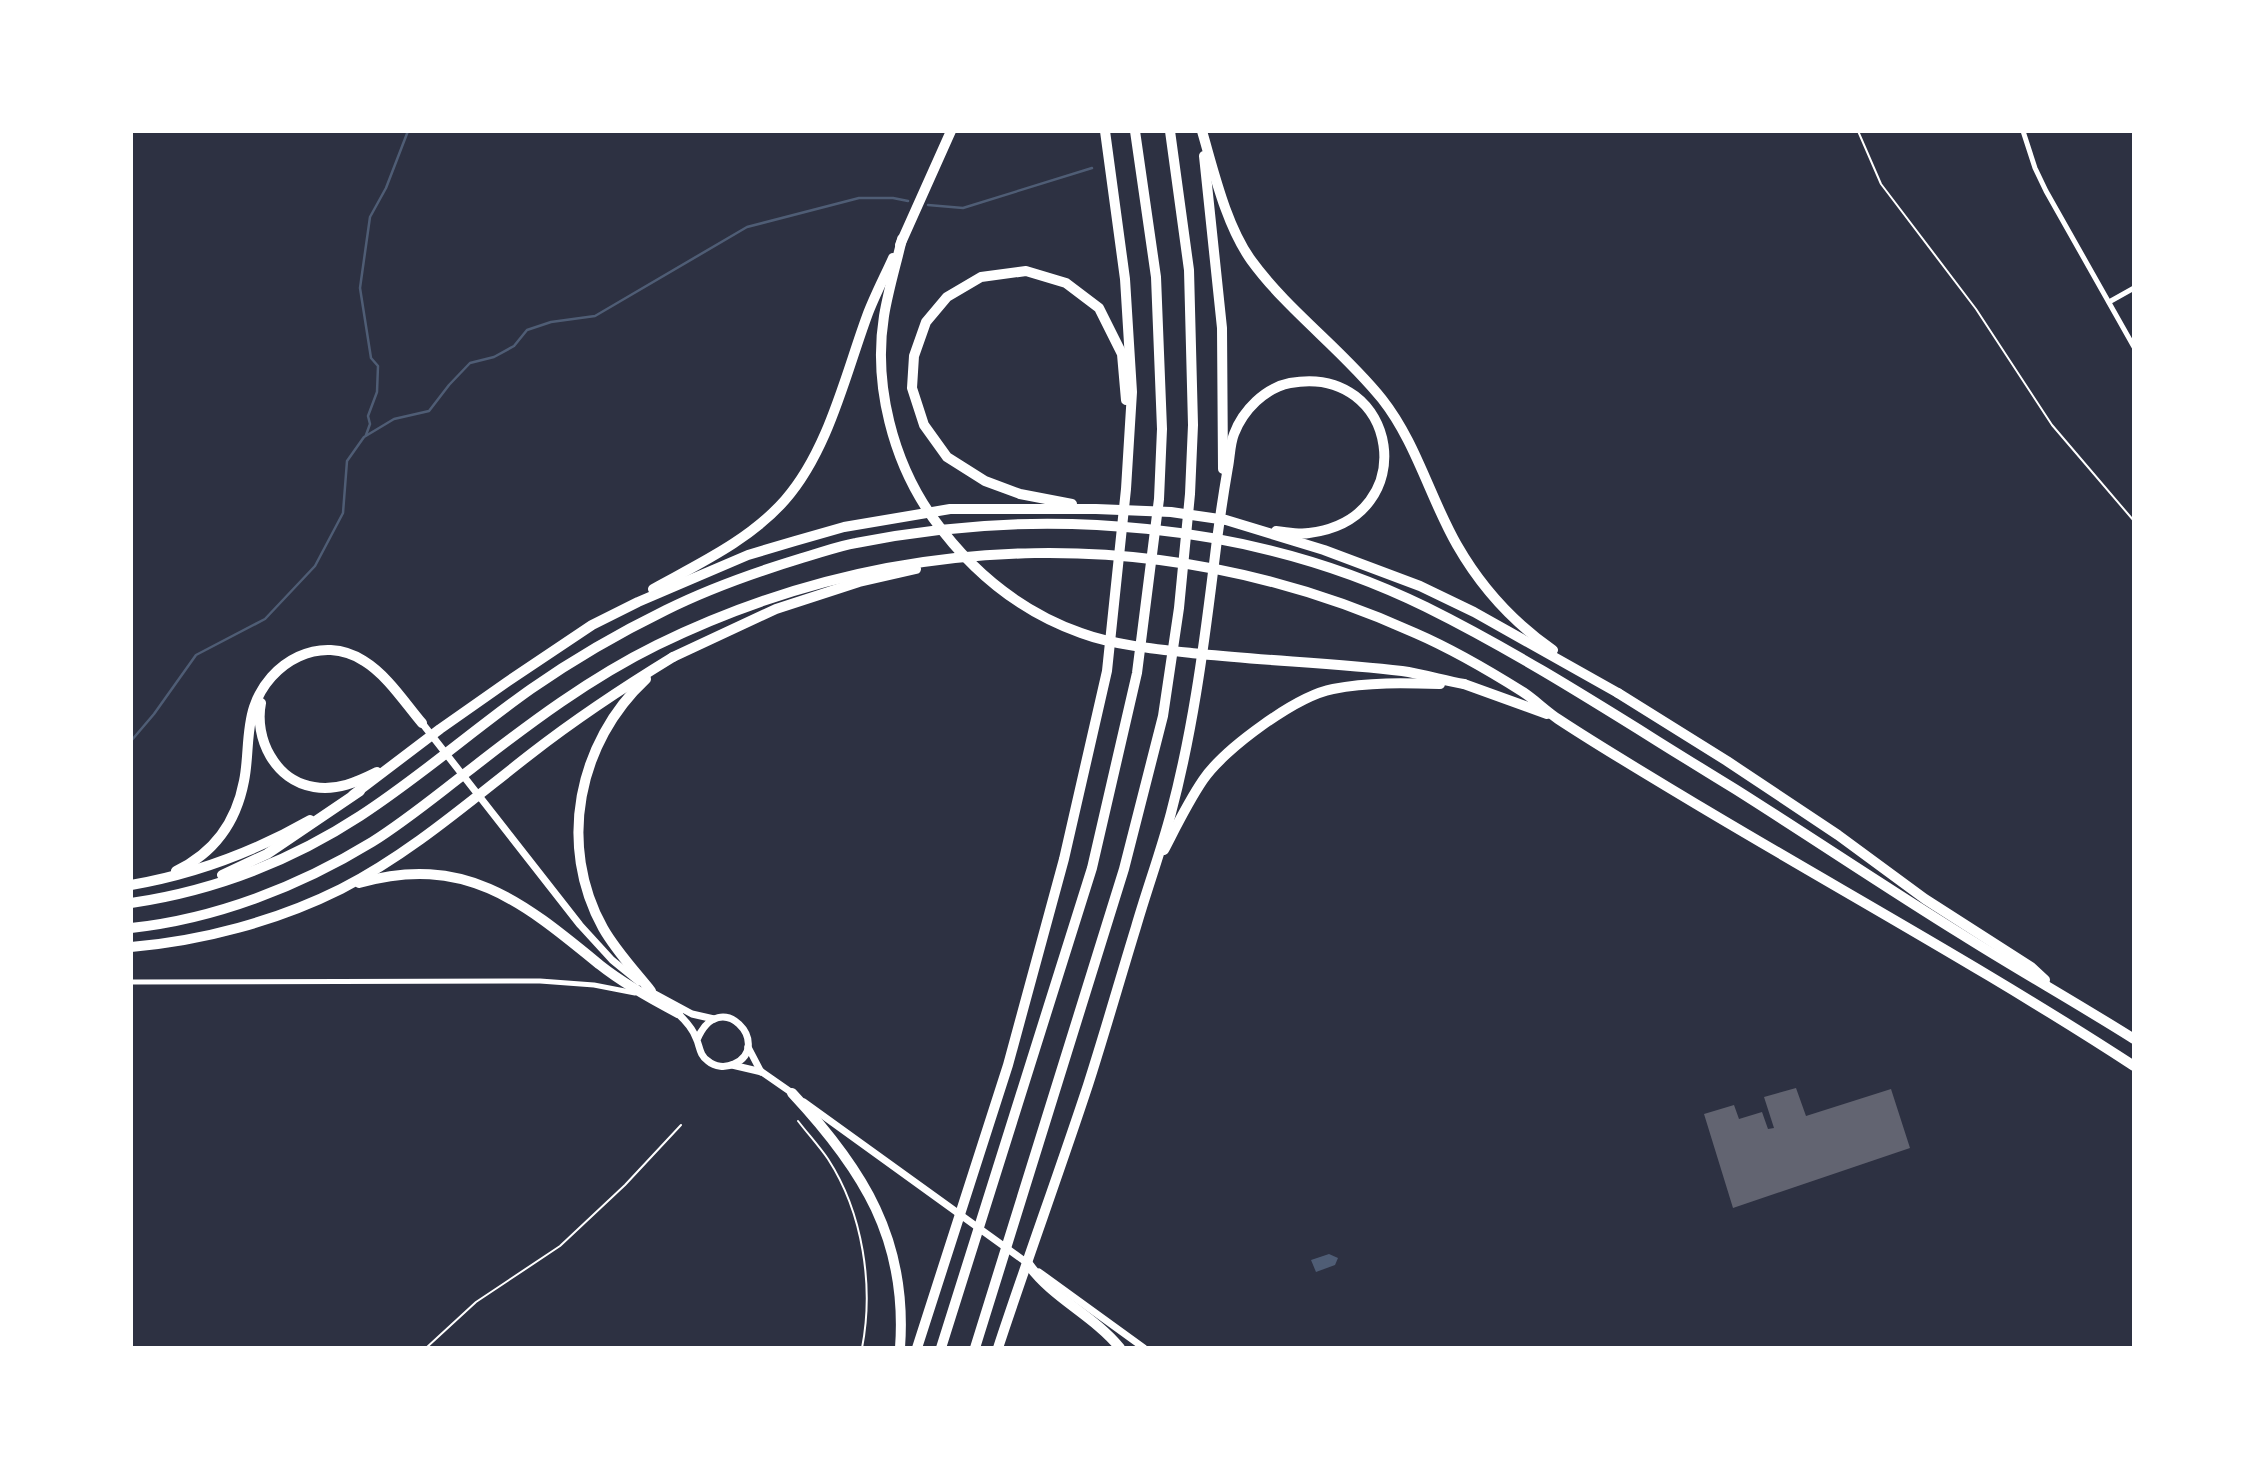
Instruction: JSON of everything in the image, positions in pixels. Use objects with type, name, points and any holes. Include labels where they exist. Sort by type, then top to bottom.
[{"type":"highway","points":[[179,894],[267,855],[360,791],[440,729],[592,625],[709,558],[757,527],[786,499],[810,462],[828,424],[849,372],[867,315],[951,131]]},
{"type":"highway","points":[[917,1348],[1008,1065],[1064,859],[1107,671],[1126,488],[1132,392],[1125,279],[1105,131]]},
{"type":"highway","points":[[941,1348],[1092,867],[1137,673],[1144,630],[1159,499],[1162,429],[1156,277],[1135,131]]},
{"type":"highway","points":[[975,1348],[1124,869],[1163,716],[1179,608],[1190,494],[1193,425],[1189,270],[1170,131]]},
{"type":"highway","points":[[1201,131],[1223,328],[1223,497]]},
{"type":"highway","points":[[1201,131],[1222,203],[1249,258],[1382,400],[1419,463],[1458,546],[1498,603],[1530,634],[1805,813],[1925,900],[2031,967],[2053,989]]},
{"type":"highway","points":[[902,239],[884,317],[881,354],[885,398],[893,436],[905,471],[923,504],[953,545],[996,588],[1047,619],[1083,634],[1143,646],[1245,659],[1403,671],[1464,684],[1552,716],[2134,1066]]},
{"type":"highway","points":[[1096,509],[1020,494],[985,481],[947,457],[924,425],[912,388],[914,356],[926,322],[947,297],[981,277],[1026,271],[1066,283],[1099,308],[1122,354],[1128,431]]},
{"type":"highway","points":[[998,1348],[1087,1086],[1171,813],[1192,716],[1234,434],[1256,400],[1278,386],[1309,380],[1334,384],[1357,397],[1374,414],[1384,445],[1384,474],[1375,496],[1360,514],[1339,526],[1307,534],[1262,530]]},
{"type":"highway","points":[[592,625],[679,583],[748,555],[844,527],[950,509],[1171,512],[1226,520],[1262,530],[1360,562],[1420,586],[1474,612],[1618,692]]},
{"type":"highway","points":[[131,903],[179,894],[246,874],[317,841],[394,792],[489,719],[567,665],[641,622],[720,586],[854,543],[958,528],[1094,525],[1198,537],[1268,551],[1321,566],[1423,606],[1514,654],[1639,730],[1837,853],[1978,945],[2134,1039]]},
{"type":"highway","points":[[131,928],[186,918],[244,902],[333,864],[374,841],[411,815],[542,715],[652,648],[769,598],[855,573],[927,560],[998,553],[1089,552],[1204,566],[1274,581],[1347,605],[1417,634],[1529,695],[1552,716]]},
{"type":"highway","points":[[131,947],[196,938],[248,925],[341,888],[411,847],[594,707],[673,657],[734,627],[817,595],[914,569],[998,553]]},
{"type":"highway","points":[[150,882],[203,857],[222,836],[233,815],[244,782],[254,707],[265,685],[280,667],[296,656],[318,650],[344,652],[363,660],[378,672],[422,723]]},
{"type":"highway","points":[[652,994],[614,947],[592,905],[583,876],[578,842],[579,809],[585,775],[604,730],[632,692],[673,657]]},
{"type":"highway","points":[[1152,873],[1205,778],[1240,742],[1287,709],[1330,689],[1380,683],[1464,684]]},
{"type":"highway","points":[[265,685],[259,720],[262,743],[271,759],[294,779],[314,787],[340,787],[356,783],[395,764]]},
{"type":"highway","points":[[131,885],[212,866],[273,841],[360,791]]},
{"type":"highway","points":[[341,888],[382,877],[410,874],[445,875],[471,881],[528,908],[601,965],[652,994],[678,1013]]},
{"type":"highway","points":[[792,1093],[826,1129],[862,1179],[883,1223],[897,1270],[902,1320],[900,1348]]},
{"type":"highway","points":[[1028,1264],[1042,1282],[1103,1329],[1119,1348]]},
{"type":"street","points":[[2023,131],[2030,157],[2046,191],[2134,346]]},
{"type":"street","points":[[2109,302],[2134,288]]},
{"type":"street","points":[[422,723],[590,937],[652,994],[692,1014],[714,1019],[728,1017],[741,1025],[746,1031],[748,1047],[762,1072]]},
{"type":"street","points":[[131,982],[540,981],[594,985],[652,994]]},
{"type":"street","points":[[678,1013],[697,1040],[698,1048],[707,1061],[715,1065],[732,1065],[762,1072],[1144,1348]]},
{"type":"street","points":[[697,1040],[706,1024],[714,1019]]},
{"type":"street","points":[[732,1065],[739,1061],[748,1047]]},
{"type":"path","points":[[1858,131],[1881,184],[1976,309],[2052,425],[2134,521]]},
{"type":"path","points":[[798,1121],[829,1160],[850,1205],[862,1244],[867,1296],[862,1348]]},
{"type":"path","points":[[426,1348],[475,1302],[560,1246],[625,1185],[681,1125]]},
{"type":"water","points":[[1329,1254],[1338,1258],[1335,1265],[1316,1272],[1311,1260]]},
{"type":"building","points":[[1796,1088],[1806,1116],[1891,1089],[1910,1148],[1733,1208],[1704,1114],[1734,1105],[1739,1119],[1762,1112],[1768,1129],[1774,1128],[1764,1097]]},
{"type":"waterway","points":[[366,435],[370,424],[368,416],[377,392],[378,366],[371,358],[360,288],[370,217],[386,188],[408,131]]},
{"type":"waterway","points":[[928,205],[963,208],[1092,168]]},
{"type":"waterway","points":[[131,741],[196,655],[265,619],[315,566],[343,513],[347,461],[364,437],[394,419],[429,411],[470,363],[494,357],[514,346],[527,330],[551,322],[595,316],[747,227],[859,198],[908,201]]}]
